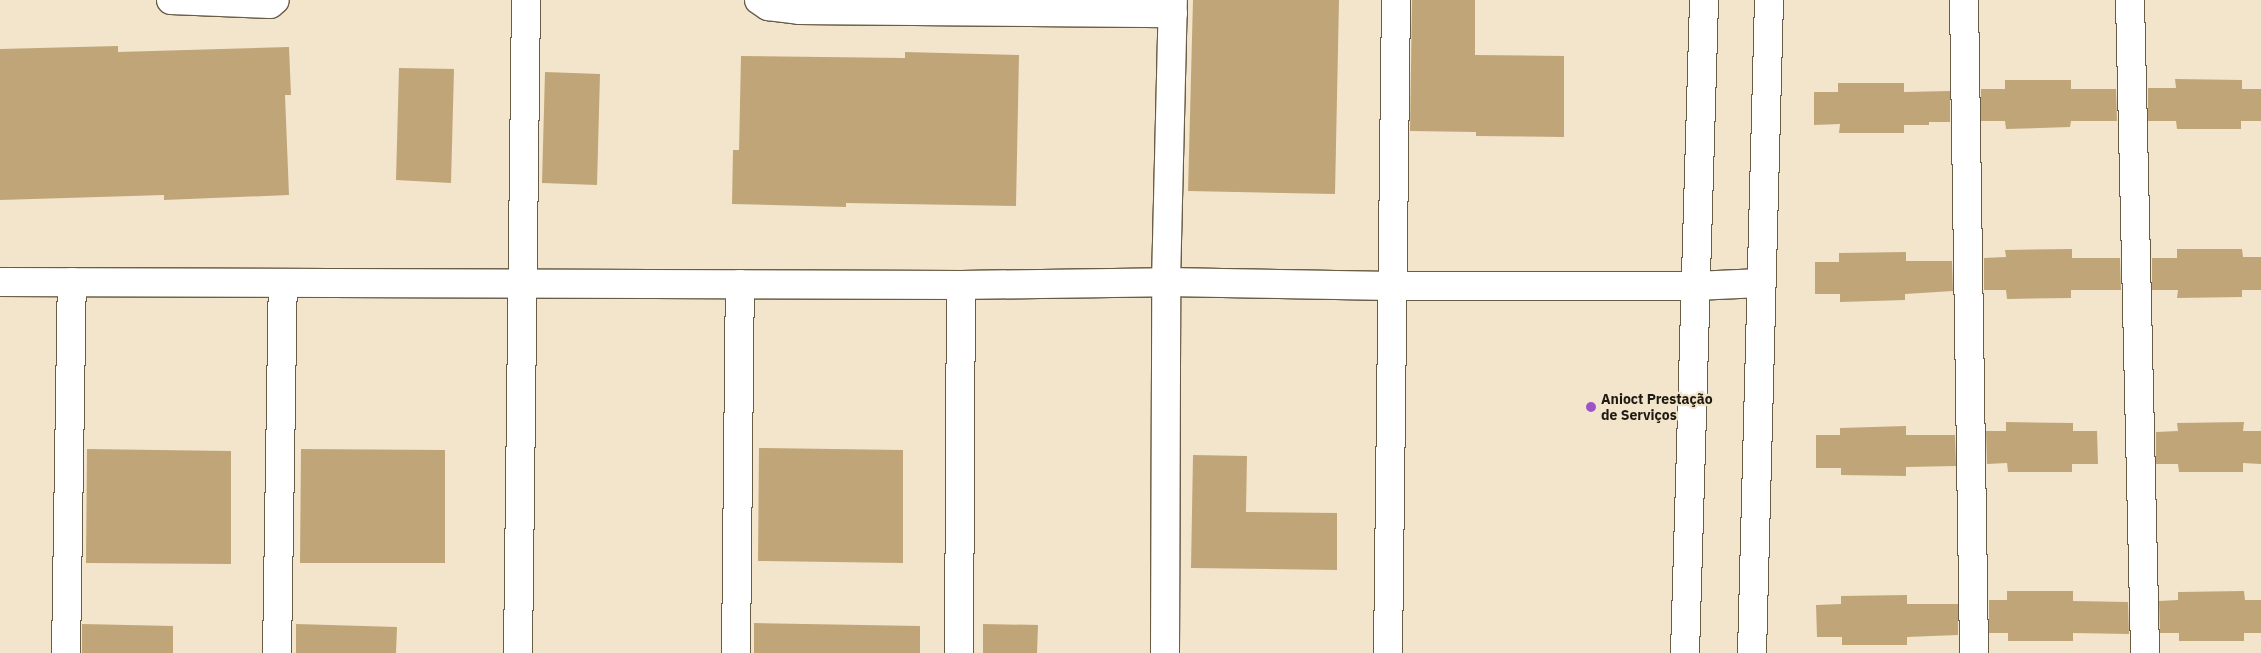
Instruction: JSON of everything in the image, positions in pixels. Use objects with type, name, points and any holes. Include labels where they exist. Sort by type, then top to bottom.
[{"type":"street","points":[[170,0],[270,4],[275,0]]},
{"type":"street","points":[[518,653],[526,0]]},
{"type":"street","points":[[759,0],[768,6],[799,10],[952,6],[1173,7],[1166,282],[1165,653]]},
{"type":"street","points":[[1388,653],[1396,0]]},
{"type":"street","points":[[1685,653],[1704,0]]},
{"type":"street","points":[[1752,653],[1769,0]]},
{"type":"street","points":[[1964,0],[1974,653]]},
{"type":"street","points":[[2130,0],[2145,653]]},
{"type":"street","points":[[0,282],[283,285],[523,283],[961,285],[1166,282],[1392,286],[1695,286],[1762,283]]},
{"type":"street","points":[[66,653],[72,282]]},
{"type":"street","points":[[736,653],[740,284]]},
{"type":"street","points":[[277,653],[283,285]]},
{"type":"street","points":[[959,653],[961,285]]},
{"type":"building","points":[[1193,0],[1339,0],[1335,194],[1188,191]]},
{"type":"building","points":[[1412,0],[1475,0],[1475,55],[1564,56],[1564,137],[1476,136],[1476,132],[1410,131]]},
{"type":"building","points":[[118,46],[118,52],[289,47],[291,95],[285,95],[289,195],[164,200],[164,195],[0,200],[0,49]]},
{"type":"building","points":[[905,52],[1019,55],[1016,206],[846,203],[846,207],[732,204],[733,150],[739,150],[741,56],[905,58]]},
{"type":"building","points":[[399,68],[454,69],[451,183],[396,180]]},
{"type":"building","points":[[545,72],[600,74],[597,185],[542,183]]},
{"type":"building","points":[[2175,79],[2242,80],[2242,89],[2261,89],[2261,121],[2241,121],[2241,129],[2177,129],[2176,121],[2148,121],[2148,88],[2176,88]]},
{"type":"building","points":[[2005,80],[2071,80],[2071,89],[2116,89],[2117,121],[2071,121],[2070,127],[2006,129],[2005,121],[1981,121],[1981,89],[2005,89]]},
{"type":"building","points":[[1838,83],[1904,83],[1904,92],[1950,91],[1950,122],[1929,122],[1929,125],[1904,125],[1904,133],[1839,133],[1840,124],[1814,125],[1814,92],[1838,92]]},
{"type":"building","points":[[2072,249],[2072,258],[2120,258],[2121,290],[2071,290],[2071,298],[2007,299],[2006,290],[1984,290],[1984,258],[2006,257],[2005,250]]},
{"type":"building","points":[[2177,249],[2242,249],[2243,257],[2261,257],[2261,290],[2242,290],[2242,297],[2177,298],[2178,290],[2152,290],[2152,258],[2177,258]]},
{"type":"building","points":[[1906,252],[1906,261],[1952,261],[1953,291],[1905,294],[1905,300],[1840,302],[1840,294],[1815,294],[1815,262],[1839,262],[1839,253]]},
{"type":"building","points":[[2006,422],[2073,423],[2073,431],[2097,431],[2098,464],[2072,464],[2072,472],[2008,472],[2007,463],[1987,464],[1986,431],[2006,431]]},
{"type":"building","points":[[2244,422],[2243,431],[2261,431],[2261,464],[2243,463],[2243,472],[2179,472],[2178,464],[2156,464],[2156,432],[2178,431],[2177,423]]},
{"type":"building","points":[[1906,426],[1906,435],[1955,435],[1956,466],[1906,467],[1906,476],[1841,475],[1841,468],[1816,468],[1816,435],[1840,435],[1840,428]]},
{"type":"building","points":[[759,448],[903,450],[903,563],[758,561]]},
{"type":"building","points":[[87,449],[231,451],[231,564],[86,563]]},
{"type":"building","points":[[301,449],[445,450],[445,563],[300,563]]},
{"type":"building","points":[[1193,455],[1247,456],[1246,512],[1337,513],[1337,570],[1191,568]]},
{"type":"building","points":[[2007,591],[2073,591],[2073,601],[2128,602],[2129,634],[2073,633],[2073,641],[2008,641],[2008,633],[1989,633],[1989,600],[2007,600]]},
{"type":"building","points":[[2244,591],[2245,600],[2261,600],[2261,633],[2244,633],[2244,641],[2179,641],[2179,633],[2160,633],[2159,601],[2178,600],[2178,592]]},
{"type":"building","points":[[1907,595],[1907,604],[1958,604],[1958,635],[1907,637],[1907,645],[1842,645],[1842,637],[1817,637],[1816,605],[1841,604],[1841,596]]},
{"type":"building","points":[[754,623],[920,626],[920,653],[754,653]]},
{"type":"building","points":[[82,624],[173,626],[173,653],[82,653]]},
{"type":"building","points":[[296,624],[397,627],[396,653],[296,653]]},
{"type":"building","points":[[983,624],[1038,625],[1037,653],[983,653]]},
{"type":"place","name":"Anioct Prestação de Serviços","points":[[1591,407]]}]
